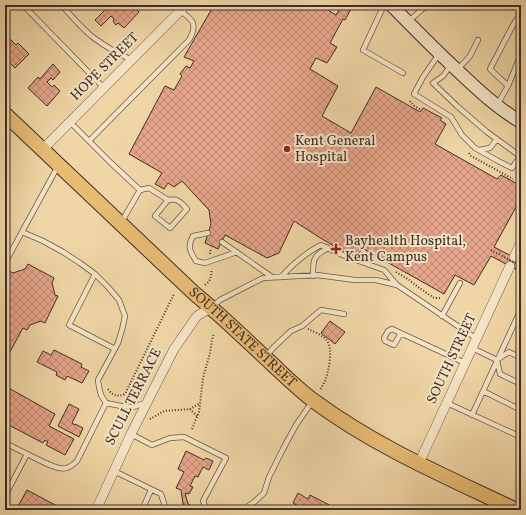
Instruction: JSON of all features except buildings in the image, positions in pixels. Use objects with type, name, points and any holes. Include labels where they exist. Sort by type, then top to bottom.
[{"type":"main road","points":[[391,5],[439,54],[476,88],[508,114],[521,122]]},
{"type":"main road","name":"SOUTH STATE STREET","points":[[5,114],[121,222],[195,294],[212,307],[296,387],[317,395],[331,413],[364,434],[419,463],[516,510]]},
{"type":"street","name":"HOPE STREET","points":[[43,149],[132,60],[180,7]]},
{"type":"street","name":"SOUTH STREET","points":[[419,463],[521,242]]},
{"type":"street","name":"SCULL TERRACE","points":[[96,510],[146,403],[174,349],[197,316],[212,307]]},
{"type":"lane","points":[[23,5],[104,88]]},
{"type":"lane","points":[[61,5],[94,39],[132,60]]},
{"type":"lane","points":[[384,5],[363,50],[403,73]]},
{"type":"lane","points":[[408,22],[427,5]]},
{"type":"lane","points":[[89,141],[192,36],[194,26],[192,21],[180,7]]},
{"type":"lane","points":[[508,86],[490,69],[516,20],[521,23]]},
{"type":"lane","points":[[439,54],[423,77],[414,94],[451,117],[462,135],[475,148],[512,168],[521,156],[487,132],[433,83],[470,56],[478,40]]},
{"type":"lane","points":[[497,105],[508,86],[521,54]]},
{"type":"lane","points":[[70,122],[111,164],[140,190]]},
{"type":"lane","points":[[479,150],[490,148],[498,139]]},
{"type":"lane","points":[[5,263],[59,164]]},
{"type":"lane","points":[[121,222],[140,190],[149,188],[168,200],[178,200],[187,209],[170,228],[155,216],[168,200]]},
{"type":"lane","points":[[22,232],[63,252],[95,274],[119,300],[125,316],[118,343],[98,380],[101,395],[106,403],[121,406],[133,407],[146,403]]},
{"type":"lane","points":[[208,233],[193,236],[190,242],[190,251],[196,261],[205,264],[237,252]]},
{"type":"lane","points":[[222,242],[272,277]]},
{"type":"lane","points":[[281,277],[294,263],[312,249],[321,245],[345,256],[384,270],[397,285],[476,339]]},
{"type":"lane","points":[[313,276],[313,262],[318,254],[328,248]]},
{"type":"lane","points":[[95,274],[69,325],[115,349]]},
{"type":"lane","points":[[212,307],[220,300],[263,278],[317,275],[355,280],[376,280],[397,285]]},
{"type":"lane","points":[[442,316],[460,283]]},
{"type":"lane","points":[[472,415],[521,309]]},
{"type":"lane","points":[[265,358],[291,331],[302,326],[321,310],[344,314]]},
{"type":"lane","points":[[401,333],[465,363]]},
{"type":"lane","points":[[472,348],[497,360]]},
{"type":"lane","points":[[497,360],[509,352],[521,358]]},
{"type":"lane","points":[[497,360],[500,374],[521,384]]},
{"type":"lane","points":[[483,391],[521,410]]},
{"type":"lane","points":[[242,510],[264,493],[283,449],[296,425],[317,395]]},
{"type":"lane","points":[[5,443],[58,468],[65,469],[72,466],[77,461],[106,403]]},
{"type":"lane","points":[[447,403],[521,438]]},
{"type":"lane","points":[[131,434],[152,444],[170,438],[184,437],[226,458],[203,501],[207,510]]},
{"type":"lane","points":[[5,496],[27,454]]},
{"type":"lane","points":[[114,471],[161,494],[166,510]]},
{"type":"lane","points":[[142,510],[151,490]]},
{"type":"path","points":[[210,256],[211,248]]},
{"type":"path","points":[[491,250],[521,266]]},
{"type":"path","points":[[205,285],[209,283],[212,268]]},
{"type":"path","points":[[395,272],[408,279],[434,298],[441,298]]},
{"type":"path","points":[[105,384],[111,394],[119,396],[126,394],[174,294]]},
{"type":"path","points":[[308,329],[328,341],[330,348],[330,362],[326,378],[317,395]]},
{"type":"path","points":[[192,429],[199,412],[203,378],[214,332]]},
{"type":"path","points":[[149,419],[164,411],[190,409],[199,404]]},
{"type":"path","points":[[190,409],[197,416]]},
{"type":"place","name":"Kent General Hospital","points":[[287,149]]},
{"type":"place","name":"Bayhealth Hospital, Kent Campus","points":[[336,249]]}]
